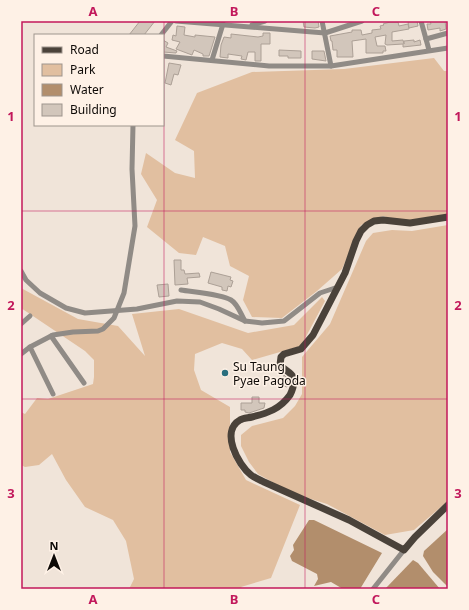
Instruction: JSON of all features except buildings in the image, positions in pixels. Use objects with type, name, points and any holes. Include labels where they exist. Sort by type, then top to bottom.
[{"type":"main road","points":[[448,217],[410,223],[383,220],[374,221],[361,231],[356,241],[346,273],[313,336],[302,349],[281,356],[280,365],[290,373],[293,378],[293,390],[285,402],[277,409],[267,414],[241,420],[232,430],[231,439],[237,457],[243,467],[251,475],[349,520],[404,550],[415,537],[448,505]]},
{"type":"street","points":[[162,34],[172,21]]},
{"type":"street","points":[[176,21],[325,33],[362,21]]},
{"type":"street","points":[[249,26],[265,21]]},
{"type":"street","points":[[322,21],[331,66]]},
{"type":"street","points":[[422,21],[429,50]]},
{"type":"street","points":[[212,60],[223,24]]},
{"type":"street","points":[[426,39],[448,33]]},
{"type":"street","points":[[164,56],[268,66],[331,66],[448,48]]},
{"type":"street","points":[[21,354],[30,347],[51,336],[73,332],[98,331],[114,318],[124,293],[135,226],[132,169],[133,126]]},
{"type":"street","points":[[21,271],[26,280],[40,293],[66,308],[86,313],[137,309],[177,300],[200,302],[245,321],[262,323],[284,321],[320,292],[338,287]]},
{"type":"street","points":[[181,290],[208,294],[231,300],[236,304],[245,321]]},
{"type":"street","points":[[21,324],[30,316]]},
{"type":"street","points":[[51,336],[84,384]]},
{"type":"street","points":[[30,347],[53,394]]},
{"type":"street","points":[[373,589],[404,550]]},
{"type":"green space","points":[[434,58],[444,71],[448,71],[448,214],[403,221],[383,216],[361,225],[342,269],[317,291],[282,318],[252,317],[243,300],[249,276],[230,266],[225,246],[203,237],[196,255],[179,253],[147,227],[157,200],[141,174],[146,153],[175,173],[195,178],[194,151],[175,140],[197,93],[252,72],[344,69]]},
{"type":"green space","points":[[448,225],[448,501],[414,530],[385,535],[327,504],[292,493],[258,474],[249,462],[241,446],[241,435],[252,426],[283,418],[295,406],[302,394],[302,357],[330,324],[366,241],[373,233],[392,230],[412,231]]},
{"type":"green space","points":[[21,288],[78,319],[118,326],[145,356],[132,314],[179,309],[248,333],[294,325],[322,297],[325,301],[301,346],[252,360],[242,349],[222,343],[195,354],[194,370],[201,390],[230,407],[230,452],[246,480],[300,505],[271,578],[241,587],[243,589],[129,589],[134,579],[126,541],[113,520],[85,507],[66,480],[52,454],[39,465],[25,467],[21,465],[21,412],[25,414],[37,398],[48,399],[93,384],[94,360],[85,351],[21,308]]},
{"type":"water","points":[[309,520],[314,520],[382,553],[360,589],[343,589],[331,582],[314,586],[318,579],[317,574],[292,561],[290,556],[294,550],[293,545]]},
{"type":"water","points":[[448,529],[448,587],[433,572],[423,556],[424,551]]},
{"type":"water","points":[[413,560],[418,563],[440,589],[385,589]]},
{"type":"place","name":"Su Taung Pyae Pagoda","points":[[225,373]]}]
